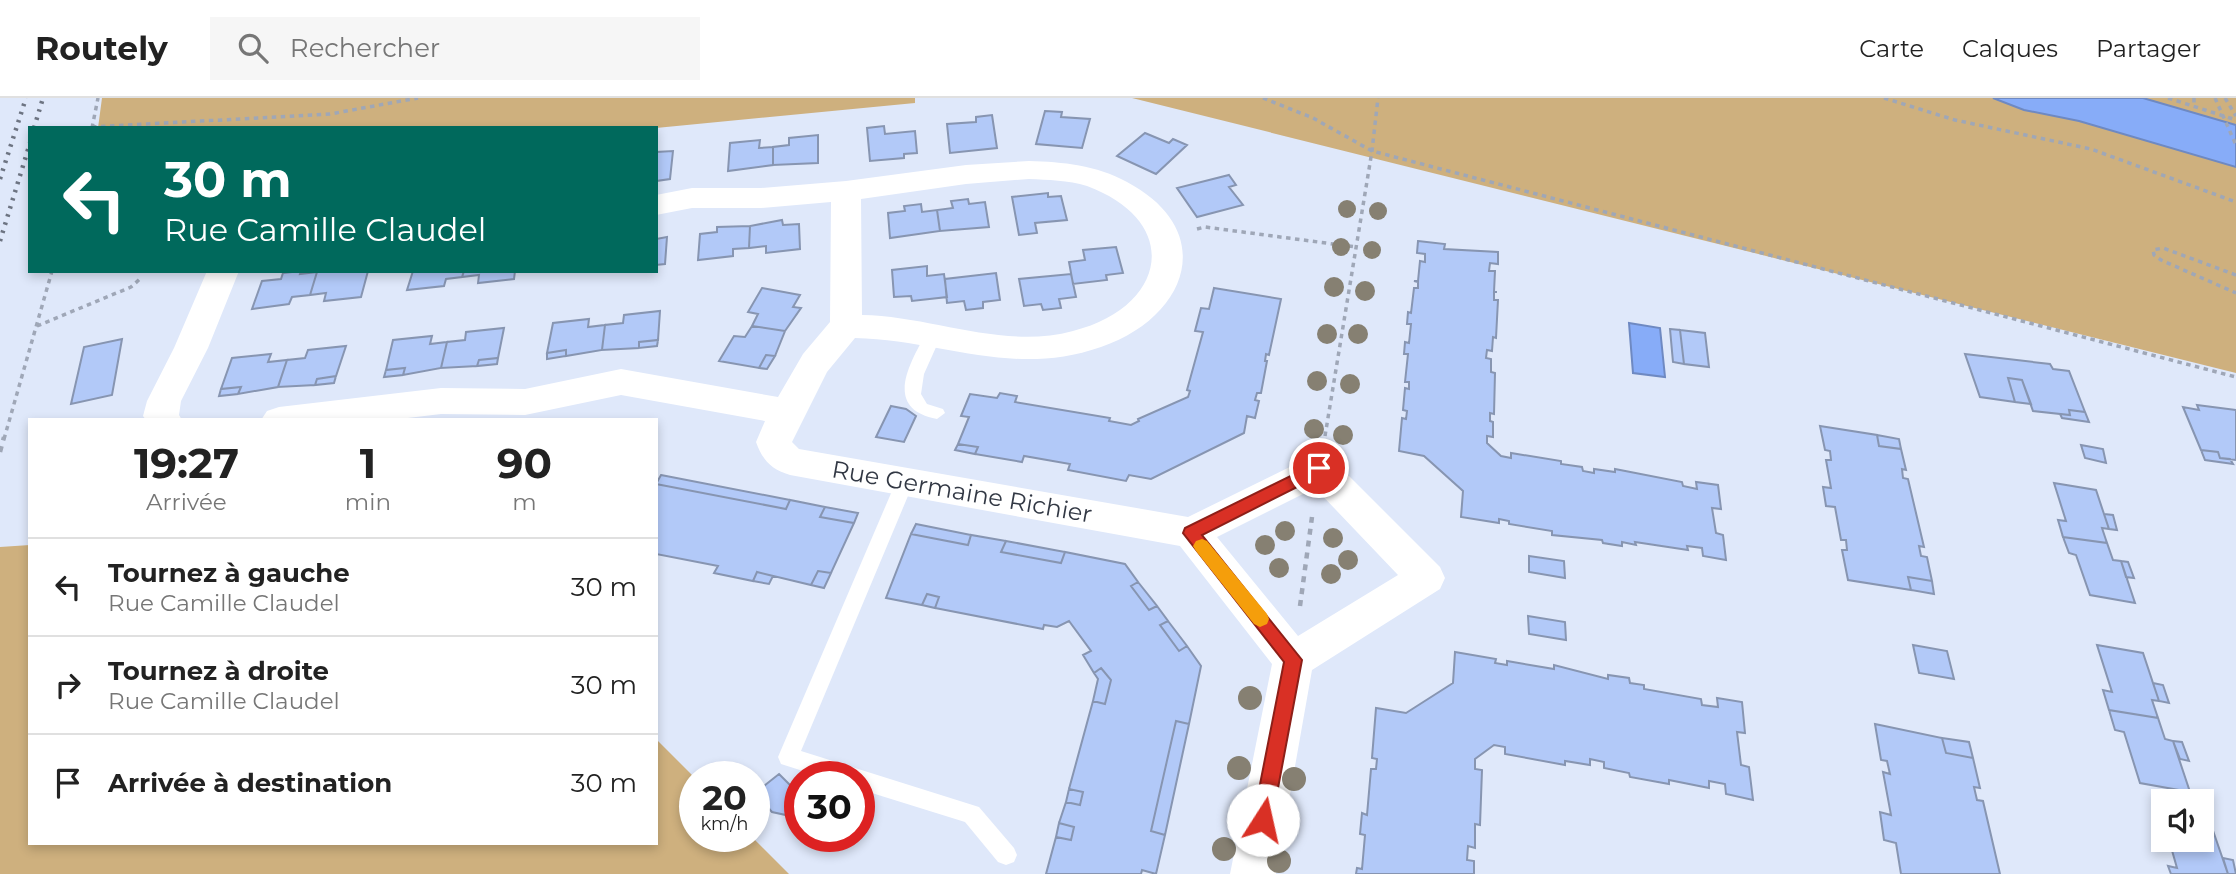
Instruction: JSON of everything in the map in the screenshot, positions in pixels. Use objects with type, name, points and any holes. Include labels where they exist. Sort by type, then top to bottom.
[{"type":"street","points":[[658,205],[692,198],[761,198],[846,191],[997,172],[1060,171],[1111,185],[1137,200],[1155,219],[1163,238],[1168,263],[1164,279],[1140,311],[1088,341],[1020,350],[909,330],[847,326],[846,191]]},
{"type":"street","points":[[162,418],[164,401],[191,348],[222,273]]},
{"type":"street","name":"Rue Germaine Richier","points":[[847,326],[833,336],[786,412],[774,442],[778,453],[790,461],[904,484],[1191,533]]},
{"type":"street","points":[[296,418],[441,401],[525,401],[621,383],[786,412]]},
{"type":"street","points":[[1253,874],[1293,660],[1426,578],[1319,468],[1191,533],[1293,660]]},
{"type":"lane","points":[[933,336],[911,387],[912,399],[920,408],[937,413]]},
{"type":"lane","points":[[801,761],[788,757],[904,484]]},
{"type":"lane","points":[[875,784],[972,814],[1006,855]]},
{"type":"path","points":[[92,126],[98,98]]},
{"type":"path","points":[[110,126],[330,114],[418,98]]},
{"type":"path","points":[[1263,98],[1313,118],[1372,151],[2236,377]]},
{"type":"path","points":[[1293,660],[1319,468],[1372,151],[1378,98]]},
{"type":"path","points":[[1884,98],[1955,120],[2091,149],[2236,202]]},
{"type":"path","points":[[2168,98],[2236,118]]},
{"type":"path","points":[[2194,98],[2194,106]]},
{"type":"path","points":[[2209,98],[2215,99],[2236,145]]},
{"type":"path","points":[[2225,98],[2236,118]]},
{"type":"path","points":[[1163,238],[1205,227],[1356,247]]},
{"type":"path","points":[[2236,275],[2162,248],[2153,250],[2154,255],[2161,260],[2236,293]]},
{"type":"path","points":[[0,452],[51,273]]},
{"type":"path","points":[[37,326],[131,287],[141,278]]},
{"type":"shaded area","points":[[102,98],[915,98],[915,103],[658,128],[98,126]]},
{"type":"shaded area","points":[[1132,98],[1993,98],[2024,110],[2079,121],[2236,167],[2236,373]]},
{"type":"shaded area","points":[[2143,98],[2236,98],[2236,125]]},
{"type":"shaded area","points":[[28,545],[28,845],[658,845],[658,741],[679,762],[679,852],[767,852],[789,874],[0,874],[0,547]]},
{"type":"water","points":[[1993,98],[2143,98],[2236,125],[2236,167],[2079,121],[2024,110]]},
{"type":"water","points":[[1629,323],[1660,328],[1665,377],[1633,373]]},
{"type":"building","points":[[1045,111],[1062,112],[1061,117],[1090,119],[1082,148],[1036,144]]},
{"type":"building","points":[[992,115],[997,148],[950,153],[947,124],[976,122],[976,117]]},
{"type":"building","points":[[884,126],[885,134],[915,131],[917,153],[904,154],[904,158],[870,161],[867,128]]},
{"type":"building","points":[[1145,133],[1169,143],[1173,139],[1187,145],[1156,174],[1117,156]]},
{"type":"building","points":[[818,135],[818,163],[773,165],[773,147],[789,145],[789,138]]},
{"type":"building","points":[[760,140],[759,148],[773,147],[773,165],[728,171],[730,143]]},
{"type":"building","points":[[673,151],[670,179],[658,181],[658,152]]},
{"type":"building","points":[[1229,175],[1236,185],[1229,187],[1243,205],[1197,217],[1177,188]]},
{"type":"building","points":[[1048,193],[1048,197],[1061,196],[1067,220],[1035,223],[1037,233],[1019,235],[1012,197]]},
{"type":"building","points":[[968,199],[969,204],[985,202],[989,227],[940,231],[937,210],[953,208],[951,201]]},
{"type":"building","points":[[921,204],[922,212],[937,210],[940,231],[890,238],[888,213],[905,211],[904,206]]},
{"type":"building","points":[[782,220],[783,225],[799,224],[800,249],[766,253],[766,246],[749,248],[750,226]]},
{"type":"building","points":[[750,226],[749,248],[733,249],[733,256],[698,260],[700,234],[717,232],[717,227]]},
{"type":"building","points":[[667,237],[665,264],[658,265],[658,239]]},
{"type":"building","points":[[1418,241],[1445,244],[1444,249],[1498,252],[1498,264],[1490,263],[1489,271],[1495,271],[1494,300],[1498,300],[1496,338],[1493,337],[1492,351],[1487,350],[1486,358],[1491,359],[1491,372],[1495,373],[1494,414],[1490,413],[1493,437],[1487,436],[1487,443],[1501,456],[1511,458],[1511,453],[1561,461],[1561,464],[1582,467],[1583,471],[1594,473],[1594,469],[1615,472],[1615,469],[1682,482],[1683,486],[1697,489],[1696,482],[1718,485],[1721,509],[1712,508],[1716,533],[1723,535],[1726,560],[1703,556],[1702,548],[1687,546],[1688,550],[1635,542],[1636,545],[1622,542],[1622,546],[1603,543],[1602,540],[1552,535],[1552,531],[1509,524],[1509,521],[1499,519],[1499,523],[1461,517],[1463,491],[1424,456],[1399,451],[1402,418],[1406,419],[1407,411],[1403,410],[1405,388],[1409,389],[1409,382],[1405,382],[1408,354],[1404,354],[1405,342],[1409,343],[1411,324],[1407,324],[1408,312],[1411,313],[1414,288],[1418,288],[1418,282],[1414,281],[1418,281],[1420,261],[1425,262],[1425,254],[1417,253]]},
{"type":"building","points":[[1116,247],[1123,273],[1106,275],[1107,280],[1073,284],[1069,262],[1085,260],[1083,250]]},
{"type":"building","points":[[927,266],[927,276],[944,274],[947,297],[912,301],[911,296],[894,297],[892,270]]},
{"type":"building","points":[[283,273],[317,273],[310,295],[292,297],[289,304],[252,309],[262,281],[281,279]]},
{"type":"building","points":[[317,273],[367,273],[361,297],[324,301],[326,293],[310,295]]},
{"type":"building","points":[[412,273],[463,273],[462,277],[446,279],[444,286],[407,290]]},
{"type":"building","points":[[463,273],[515,273],[514,279],[478,283],[479,275],[462,277]]},
{"type":"building","points":[[996,273],[1000,300],[983,302],[983,308],[966,310],[964,301],[947,303],[945,279]]},
{"type":"building","points":[[1071,274],[1076,297],[1059,299],[1061,308],[1043,310],[1041,304],[1024,306],[1019,279]]},
{"type":"building","points":[[762,288],[800,295],[793,307],[801,308],[785,331],[752,326],[758,314],[748,312]]},
{"type":"building","points":[[1214,288],[1281,299],[1269,355],[1266,354],[1261,393],[1257,393],[1255,400],[1259,401],[1255,418],[1247,416],[1244,433],[1151,479],[1129,475],[1126,481],[1068,470],[1070,464],[1024,456],[1022,462],[975,454],[978,447],[958,444],[969,417],[961,416],[970,394],[997,398],[1000,393],[1017,396],[1015,402],[1110,418],[1109,421],[1131,425],[1139,421],[1138,419],[1188,397],[1190,391],[1187,390],[1203,332],[1195,331],[1201,308],[1209,309]]},
{"type":"building","points":[[660,311],[658,340],[639,342],[639,348],[602,350],[605,325],[623,323],[624,315]]},
{"type":"building","points":[[589,319],[588,327],[605,325],[602,350],[566,356],[566,350],[547,353],[553,323]]},
{"type":"building","points":[[752,326],[785,331],[775,356],[766,355],[759,368],[719,361],[734,336],[745,337]]},
{"type":"building","points":[[504,328],[498,358],[479,360],[477,366],[441,368],[447,342],[465,340],[466,332]]},
{"type":"building","points":[[1670,329],[1680,330],[1684,364],[1673,362]]},
{"type":"building","points":[[1680,330],[1705,333],[1709,367],[1684,364]]},
{"type":"building","points":[[432,336],[430,344],[447,342],[441,368],[403,375],[405,368],[386,370],[393,340]]},
{"type":"building","points":[[122,339],[112,395],[71,404],[84,347]]},
{"type":"building","points":[[658,340],[657,346],[639,348],[639,342]]},
{"type":"building","points":[[346,346],[336,376],[317,379],[315,385],[278,387],[287,360],[305,358],[308,350]]},
{"type":"building","points":[[566,350],[566,356],[547,359],[547,353]]},
{"type":"building","points":[[271,354],[268,362],[287,360],[278,387],[238,394],[241,387],[221,389],[232,358]]},
{"type":"building","points":[[1965,354],[2050,364],[2053,369],[2069,371],[2085,412],[2069,410],[2070,415],[2033,411],[2022,380],[2008,378],[2015,402],[1980,397]]},
{"type":"building","points":[[766,355],[775,356],[767,369],[759,368]]},
{"type":"building","points":[[498,358],[497,364],[477,366],[479,360]]},
{"type":"building","points":[[405,368],[403,375],[384,377],[386,370]]},
{"type":"building","points":[[336,376],[334,383],[315,385],[317,379]]},
{"type":"building","points":[[2008,378],[2022,380],[2031,404],[2015,402]]},
{"type":"building","points":[[241,387],[238,394],[219,396],[221,389]]},
{"type":"building","points":[[2197,405],[2236,410],[2236,460],[2220,458],[2218,452],[2201,450],[2183,407],[2199,410]]},
{"type":"building","points":[[891,406],[906,409],[916,416],[904,442],[876,437]]},
{"type":"building","points":[[2069,410],[2085,412],[2089,422],[2062,418],[2060,414],[2070,415]]},
{"type":"building","points":[[1820,426],[1877,435],[1879,446],[1901,449],[1906,470],[1902,469],[1903,478],[1908,479],[1924,547],[1919,546],[1921,556],[1927,557],[1932,581],[1908,577],[1911,590],[1848,580],[1842,550],[1847,550],[1846,540],[1841,540],[1835,507],[1826,506],[1823,487],[1831,488],[1826,460],[1831,460],[1830,451],[1825,450]]},
{"type":"building","points":[[1877,435],[1899,439],[1901,449],[1879,446]]},
{"type":"building","points":[[958,444],[978,447],[975,454],[955,450]]},
{"type":"building","points":[[2081,445],[2103,449],[2106,463],[2085,458]]},
{"type":"building","points":[[2201,450],[2218,452],[2220,458],[2230,459],[2233,464],[2205,460]]},
{"type":"building","points":[[661,475],[790,500],[786,509],[658,484]]},
{"type":"building","points":[[2054,483],[2096,490],[2109,529],[2102,528],[2107,543],[2063,537],[2058,520],[2066,521]]},
{"type":"building","points":[[658,484],[786,509],[790,500],[825,507],[820,517],[854,523],[831,573],[818,571],[811,585],[757,572],[753,581],[714,573],[718,566],[658,554]]},
{"type":"building","points":[[825,507],[858,513],[854,523],[820,517]]},
{"type":"building","points":[[2104,514],[2113,515],[2117,530],[2109,529]]},
{"type":"building","points":[[916,524],[971,535],[968,545],[911,534]]},
{"type":"building","points":[[911,534],[968,545],[971,535],[1006,541],[1001,552],[1061,563],[1065,552],[1125,564],[1138,582],[1131,586],[1149,610],[1157,606],[1168,621],[1160,625],[1179,651],[1187,646],[1201,666],[1189,724],[1176,721],[1151,831],[1165,835],[1156,874],[1142,870],[1141,874],[1046,874],[1056,837],[1071,840],[1074,827],[1059,823],[1066,802],[1080,805],[1083,792],[1069,789],[1093,701],[1105,704],[1111,680],[1101,668],[1094,673],[1083,655],[1091,651],[1069,621],[1057,627],[1044,625],[1043,629],[935,608],[939,597],[927,594],[922,605],[886,598]]},
{"type":"building","points":[[2063,537],[2107,543],[2113,560],[2121,561],[2135,603],[2090,595],[2076,555],[2069,553]]},
{"type":"building","points":[[1006,541],[1065,552],[1061,563],[1001,552]]},
{"type":"building","points":[[1529,556],[1564,561],[1565,578],[1529,572]]},
{"type":"building","points":[[2121,561],[2128,562],[2134,578],[2126,577]]},
{"type":"building","points":[[818,571],[831,573],[824,588],[811,585]]},
{"type":"building","points":[[757,572],[773,576],[769,584],[753,581]]},
{"type":"building","points":[[1908,577],[1932,581],[1934,594],[1911,590]]},
{"type":"building","points":[[1138,582],[1157,606],[1149,610],[1131,586]]},
{"type":"building","points":[[927,594],[939,597],[935,608],[922,605]]},
{"type":"building","points":[[1528,616],[1565,622],[1566,640],[1529,634]]},
{"type":"building","points":[[1168,621],[1187,646],[1179,651],[1160,625]]},
{"type":"building","points":[[1913,645],[1947,651],[1954,679],[1919,673]]},
{"type":"building","points":[[2097,645],[2143,653],[2159,701],[2152,700],[2158,718],[2109,710],[2103,690],[2112,692]]},
{"type":"building","points":[[1455,652],[1496,659],[1495,663],[1507,665],[1507,661],[1554,669],[1554,665],[1608,679],[1608,675],[1629,678],[1630,683],[1644,685],[1644,689],[1701,699],[1702,705],[1718,707],[1717,698],[1742,702],[1745,733],[1737,732],[1741,765],[1749,767],[1753,800],[1726,794],[1725,784],[1709,781],[1709,788],[1669,780],[1669,784],[1630,777],[1629,773],[1604,768],[1604,762],[1590,759],[1590,765],[1565,761],[1565,765],[1505,754],[1505,747],[1494,745],[1475,759],[1475,769],[1482,770],[1480,825],[1475,824],[1475,848],[1468,846],[1467,860],[1474,861],[1474,874],[1356,874],[1357,868],[1362,869],[1365,835],[1360,834],[1362,813],[1367,815],[1371,769],[1376,769],[1377,759],[1372,758],[1376,708],[1406,713],[1453,683]]},
{"type":"building","points":[[1101,668],[1111,680],[1105,704],[1093,701],[1098,679],[1094,673]]},
{"type":"building","points":[[2153,683],[2163,685],[2169,703],[2159,701]]},
{"type":"building","points":[[2109,710],[2158,718],[2165,739],[2173,741],[2189,789],[2140,783],[2124,732],[2115,730]]},
{"type":"building","points":[[1176,721],[1189,724],[1165,835],[1151,831]]},
{"type":"building","points":[[1875,724],[1942,738],[1946,753],[1973,758],[1980,788],[1974,787],[1977,800],[1983,801],[2000,874],[1901,874],[1896,843],[1884,840],[1880,812],[1891,815],[1883,772],[1890,774],[1887,761],[1881,760]]},
{"type":"building","points":[[1942,738],[1969,742],[1973,758],[1946,753]]},
{"type":"building","points":[[2173,741],[2182,742],[2189,761],[2180,759]]},
{"type":"building","points":[[779,774],[784,779],[784,815],[770,810],[770,781]]},
{"type":"building","points":[[1069,789],[1083,792],[1080,805],[1066,802]]},
{"type":"building","points":[[1059,823],[1074,827],[1071,840],[1056,837]]},
{"type":"building","points":[[2214,834],[2228,874],[2171,874],[2168,866],[2177,868],[2172,852],[2214,852]]},
{"type":"building","points":[[2223,858],[2233,860],[2236,874],[2228,874]]},
{"type":"railway","points":[[0,179],[26,98]]},
{"type":"railway","points":[[35,126],[43,98]]},
{"type":"railway","points":[[0,241],[28,150]]},
{"type":"slow traffic","points":[[1202,546],[1260,619]]},
{"type":"route","points":[[1263,820],[1293,660],[1191,533],[1319,468]]}]
